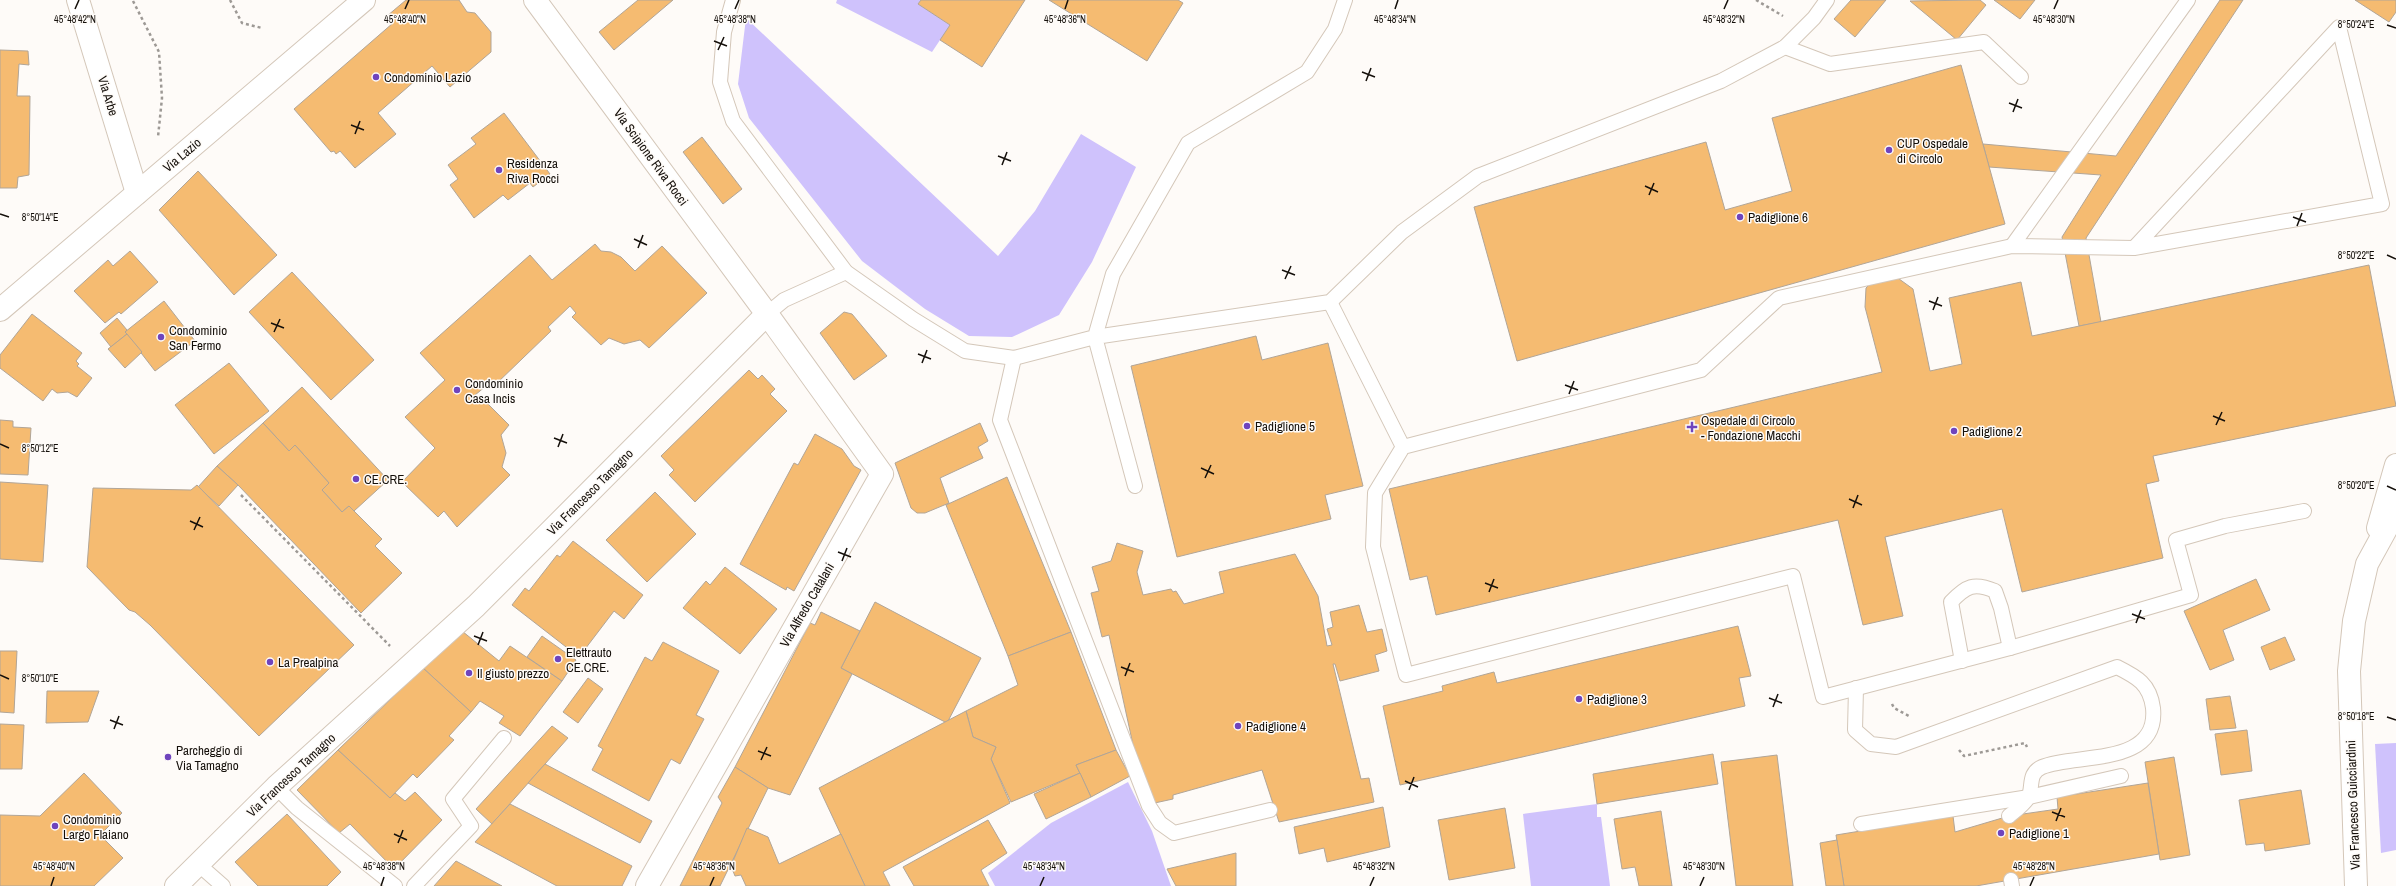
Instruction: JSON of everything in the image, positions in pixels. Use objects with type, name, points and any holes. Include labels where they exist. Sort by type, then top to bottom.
[{"type":"street","name":"Via Arbe","points":[[78,0],[137,193]]},
{"type":"street","name":"Via Lazio","points":[[0,310],[364,0]]},
{"type":"street","name":"Via Scipione Riva Rocci","points":[[535,0],[767,314]]},
{"type":"street","name":"Via Francesco Tamagno","points":[[176,886],[276,787],[476,606],[767,314]]},
{"type":"street","name":"Via Alfredo Catalani","points":[[646,886],[882,474],[767,314]]},
{"type":"street","name":"Via Francesco Guicciardini","points":[[2356,886],[2349,671],[2354,621],[2396,465]]},
{"type":"street","name":"Via Francesco Guicciardini","points":[[2370,558],[2396,511]]},
{"type":"lane","points":[[733,0],[724,32],[720,82],[733,121],[846,272],[913,319],[965,351],[1014,358],[1095,337],[1330,302],[1402,232],[1478,176],[1721,81],[1785,47],[1814,18],[1827,0]]},
{"type":"lane","points":[[1135,486],[1095,337],[1113,274],[1188,143],[1307,72],[1335,29],[1345,0]]},
{"type":"lane","points":[[2012,246],[2188,0]]},
{"type":"lane","points":[[2134,248],[2339,27],[2382,204],[2134,248],[2012,246],[1779,298],[1702,370],[1403,447],[1375,493],[1373,547],[1406,675],[1793,576],[1823,697],[2010,648],[2191,595],[2176,540],[2225,526],[2304,511]]},
{"type":"lane","points":[[1785,47],[1830,64],[1984,42],[2021,77]]},
{"type":"lane","points":[[767,314],[784,300],[846,272]]},
{"type":"lane","points":[[1330,302],[1403,447]]},
{"type":"lane","points":[[1014,358],[1000,420],[1149,806],[1160,823],[1174,833],[1270,810]]},
{"type":"lane","points":[[1962,661],[1951,602],[1963,589],[1982,585],[1995,591],[2001,608],[2010,648]]},
{"type":"lane","points":[[1856,688],[1855,730],[1872,744],[1896,747],[2117,667],[2136,677],[2151,695],[2154,719],[2144,740],[2122,753],[2041,768],[2031,778],[2028,797],[2009,816]]},
{"type":"lane","points":[[414,886],[471,826],[453,800],[504,738]]},
{"type":"lane","points":[[1861,824],[2028,797],[2121,776]]},
{"type":"lane","points":[[276,787],[297,808],[395,886]]},
{"type":"lane","points":[[198,864],[224,886]]},
{"type":"path","points":[[230,0],[242,23],[262,28]]},
{"type":"path","points":[[133,1],[159,52],[162,98],[158,141]]},
{"type":"path","points":[[241,495],[410,667]]},
{"type":"shaded area","points":[[837,0],[921,0],[918,4],[950,25],[932,52],[836,3]]},
{"type":"shaded area","points":[[746,18],[998,256],[1035,211],[1081,134],[1136,167],[1092,262],[1059,315],[1012,337],[969,336],[925,309],[862,261],[749,118],[738,84]]},
{"type":"shaded area","points":[[2396,743],[2396,850],[2381,853],[2375,744]]},
{"type":"shaded area","points":[[1128,782],[1152,831],[1171,886],[995,886],[988,873],[1051,823]]},
{"type":"shaded area","points":[[1597,804],[1597,817],[1601,817],[1610,886],[1531,886],[1523,814]]},
{"type":"building","name":"Condominio Lazio","points":[[406,0],[459,0],[467,12],[475,13],[491,32],[491,52],[450,87],[432,66],[378,113],[396,134],[355,168],[340,151],[336,154],[334,151],[331,152],[294,109],[393,23],[387,16]]},
{"type":"building","points":[[638,0],[673,0],[614,50],[599,32]]},
{"type":"building","points":[[921,0],[1025,0],[982,67],[940,40],[950,25],[918,4]]},
{"type":"building","points":[[1049,0],[1178,0],[1183,3],[1147,61]]},
{"type":"building","points":[[1851,0],[1886,0],[1855,37],[1834,19]]},
{"type":"building","points":[[1980,0],[1986,5],[1957,40],[1910,1]]},
{"type":"building","points":[[1994,0],[2035,0],[2020,19]]},
{"type":"building","points":[[2220,0],[2243,0],[2086,238],[2101,322],[2079,326],[2062,237],[2101,175],[1989,167],[1983,144],[2116,156]]},
{"type":"building","points":[[2355,0],[2396,0],[2396,12],[2389,22]]},
{"type":"building","points":[[0,50],[28,51],[29,65],[19,64],[17,96],[30,96],[29,175],[18,177],[17,188],[0,188]]},
{"type":"building","name":"Padiglione 6","points":[[1961,65],[2005,224],[1517,361],[1474,207],[1706,142],[1725,210],[1792,191],[1772,118]]},
{"type":"building","name":"Residenza Riva Rocci","points":[[504,113],[550,174],[533,187],[530,183],[508,200],[503,195],[474,218],[450,185],[458,179],[448,165],[476,144],[471,138]]},
{"type":"building","points":[[702,137],[742,189],[723,204],[683,152]]},
{"type":"building","points":[[198,171],[277,255],[234,295],[159,210]]},
{"type":"building","name":"Condominio Casa Incis","points":[[595,244],[601,251],[611,252],[621,257],[635,271],[662,246],[707,293],[649,348],[640,340],[624,344],[609,338],[601,345],[572,317],[576,313],[570,306],[548,327],[551,331],[495,385],[491,382],[475,395],[479,400],[482,398],[509,425],[501,435],[506,453],[502,467],[510,475],[457,527],[444,511],[438,517],[402,482],[435,448],[405,417],[445,380],[420,353],[530,255],[552,280]]},
{"type":"building","points":[[130,251],[158,282],[121,314],[119,312],[105,323],[74,291],[108,260],[113,266]]},
{"type":"building","name":"Padiglione 2","points":[[2369,265],[2396,406],[2153,456],[2159,481],[2146,484],[2163,558],[2022,592],[2002,509],[1885,537],[1903,616],[1863,625],[1838,520],[1436,615],[1427,576],[1410,580],[1389,489],[1882,372],[1865,307],[1866,288],[1876,278],[1895,276],[1913,289],[1930,371],[1962,364],[1949,298],[2021,282],[2032,336]]},
{"type":"building","points":[[292,272],[374,360],[331,400],[249,312]]},
{"type":"building","name":"Condominio San Fermo","points":[[164,301],[195,341],[155,371],[125,332]]},
{"type":"building","points":[[844,312],[852,314],[887,356],[854,380],[820,333]]},
{"type":"building","points":[[32,314],[82,353],[76,361],[79,364],[77,366],[92,378],[77,397],[68,392],[57,393],[52,389],[43,401],[0,368],[0,355]]},
{"type":"building","points":[[117,318],[127,330],[125,332],[127,334],[111,347],[100,333]]},
{"type":"building","points":[[127,334],[142,352],[125,368],[108,349]]},
{"type":"building","name":"Padiglione 5","points":[[1256,336],[1262,360],[1328,343],[1363,486],[1325,495],[1331,519],[1177,557],[1131,366]]},
{"type":"building","points":[[229,363],[269,411],[214,454],[175,405]]},
{"type":"building","points":[[749,370],[758,379],[762,375],[775,389],[770,394],[787,411],[695,502],[669,475],[674,470],[661,456]]},
{"type":"building","points":[[302,387],[388,480],[354,511],[349,506],[342,512],[322,490],[329,483],[295,445],[289,451],[263,423]]},
{"type":"building","points":[[0,420],[13,421],[13,427],[31,428],[28,475],[0,474]]},
{"type":"building","points":[[263,423],[289,451],[295,445],[329,483],[322,490],[342,512],[349,506],[382,539],[375,546],[402,573],[361,613],[238,485],[217,466]]},
{"type":"building","points":[[980,423],[988,441],[978,447],[983,458],[940,478],[949,503],[925,513],[917,513],[911,508],[895,463]]},
{"type":"building","points":[[815,434],[842,449],[854,466],[861,470],[794,591],[787,587],[786,590],[740,564],[794,463],[798,465]]},
{"type":"building","points":[[217,466],[238,485],[219,506],[198,487]]},
{"type":"building","points":[[1007,477],[1071,632],[1008,656],[946,505]]},
{"type":"building","points":[[0,482],[48,485],[43,562],[0,559]]},
{"type":"building","points":[[197,485],[354,645],[259,736],[150,625],[135,612],[129,610],[87,567],[93,488],[191,490]]},
{"type":"building","points":[[655,492],[696,534],[647,582],[606,540]]},
{"type":"building","points":[[573,541],[643,595],[624,619],[614,611],[579,657],[512,605],[525,588],[529,591],[557,555],[560,557]]},
{"type":"building","name":"Padiglione 4","points":[[1117,543],[1143,551],[1137,572],[1143,595],[1171,589],[1173,592],[1176,591],[1184,604],[1224,593],[1219,572],[1295,554],[1318,596],[1327,646],[1332,645],[1327,629],[1333,627],[1330,612],[1359,605],[1367,632],[1382,629],[1387,651],[1375,655],[1379,671],[1340,681],[1335,664],[1333,664],[1361,779],[1369,778],[1374,802],[1279,822],[1262,770],[1173,795],[1173,799],[1150,804],[1139,772],[1109,635],[1102,637],[1091,593],[1099,591],[1092,567],[1111,561]]},
{"type":"building","points":[[725,567],[777,609],[740,654],[683,608],[706,581],[710,585]]},
{"type":"building","points":[[2256,579],[2270,610],[2223,630],[2234,660],[2210,670],[2184,611]]},
{"type":"building","points":[[875,602],[981,658],[947,723],[841,668]]},
{"type":"building","points":[[821,612],[860,631],[841,668],[852,674],[790,795],[768,788],[735,767],[810,623],[815,625]]},
{"type":"building","name":"Padiglione 3","points":[[1738,626],[1751,676],[1739,678],[1745,706],[1400,785],[1383,706],[1443,691],[1442,686],[1494,672],[1497,683]]},
{"type":"building","points":[[462,631],[499,661],[510,646],[562,681],[520,736],[499,723],[504,716],[480,701],[471,712],[423,668]]},
{"type":"building","points":[[1071,632],[1116,750],[1076,765],[1080,773],[1011,802],[991,759],[996,747],[973,737],[966,711],[1018,685],[1008,656]]},
{"type":"building","points":[[542,636],[576,660],[562,681],[527,657]]},
{"type":"building","points":[[2285,637],[2295,660],[2270,670],[2261,647]]},
{"type":"building","points":[[663,642],[719,671],[696,715],[704,719],[680,764],[671,759],[649,801],[592,770],[603,749],[598,746],[645,657],[652,661]]},
{"type":"building","points":[[0,651],[17,651],[14,713],[0,712]]},
{"type":"building","points":[[423,668],[471,712],[449,736],[454,740],[417,778],[413,774],[390,798],[338,750]]},
{"type":"building","points":[[588,678],[603,689],[578,723],[563,712]]},
{"type":"building","points":[[47,691],[99,691],[88,722],[46,723]]},
{"type":"building","points":[[2230,696],[2236,728],[2210,730],[2206,699]]},
{"type":"building","points":[[966,711],[973,737],[996,747],[991,759],[1010,803],[883,872],[890,886],[865,886],[819,788]]},
{"type":"building","points":[[0,724],[24,725],[22,769],[0,769]]},
{"type":"building","points":[[552,726],[568,738],[492,824],[476,809]]},
{"type":"building","points":[[2247,730],[2252,771],[2221,775],[2215,734]]},
{"type":"building","points":[[338,750],[390,798],[395,793],[405,801],[415,792],[442,820],[394,869],[350,824],[339,833],[297,790]]},
{"type":"building","points":[[1116,750],[1130,776],[1091,797],[1076,765]]},
{"type":"building","points":[[1713,754],[1718,784],[1597,804],[1593,774]]},
{"type":"building","points":[[1777,755],[1793,886],[1736,886],[1721,762]]},
{"type":"building","points":[[2174,757],[2190,855],[2160,860],[2145,762]]},
{"type":"building","points":[[545,764],[652,821],[640,843],[528,783]]},
{"type":"building","points":[[735,767],[768,788],[720,886],[680,886],[722,803],[718,797]]},
{"type":"building","name":"Condominio Largo Flaiano","points":[[84,773],[122,813],[100,835],[123,858],[94,886],[0,886],[0,815],[40,816]]},
{"type":"building","points":[[1080,773],[1091,797],[1046,819],[1034,794]]},
{"type":"building","name":"Padiglione 1","points":[[2148,783],[2159,854],[1976,886],[1844,886],[1836,835],[1953,816],[1955,832],[2009,816],[2058,809],[2057,797]]},
{"type":"building","points":[[2301,790],[2310,844],[2265,851],[2264,843],[2246,845],[2239,800]]},
{"type":"building","points":[[510,804],[632,866],[622,886],[557,886],[475,842]]},
{"type":"building","points":[[1383,807],[1390,847],[1327,862],[1324,848],[1299,854],[1294,827]]},
{"type":"building","points":[[1505,808],[1515,868],[1449,880],[1438,820]]},
{"type":"building","points":[[1661,811],[1672,886],[1639,886],[1635,867],[1622,869],[1614,819]]},
{"type":"building","points":[[287,814],[341,872],[327,886],[258,886],[235,862]]},
{"type":"building","points":[[988,820],[1007,853],[981,870],[989,886],[914,886],[903,867]]},
{"type":"building","points":[[747,828],[768,837],[779,864],[841,834],[865,886],[746,886],[741,875],[735,876],[731,866]]},
{"type":"building","points":[[1837,840],[1844,886],[1826,886],[1820,843]]},
{"type":"building","points":[[1236,853],[1236,886],[1176,886],[1167,869]]},
{"type":"building","points":[[456,861],[502,886],[434,886]]},
{"type":"place","name":"Condominio Lazio","points":[[376,77]]},
{"type":"place","name":"CUP Ospedale di Circolo","points":[[1889,150]]},
{"type":"place","name":"Residenza Riva Rocci","points":[[499,170]]},
{"type":"place","name":"Padiglione 6","points":[[1740,217]]},
{"type":"place","name":"Condominio San Fermo","points":[[161,337]]},
{"type":"place","name":"Condominio Casa Incis","points":[[457,390]]},
{"type":"place","name":"Padiglione 5","points":[[1247,426]]},
{"type":"place","name":"Ospedale di Circolo - Fondazione Macchi","points":[[1692,427]]},
{"type":"place","name":"Padiglione 2","points":[[1954,431]]},
{"type":"place","name":"CE.CRE.","points":[[356,479]]},
{"type":"place","name":"Elettrauto CE.CRE.","points":[[558,659]]},
{"type":"place","name":"La Prealpina","points":[[270,662]]},
{"type":"place","name":"Il giusto prezzo","points":[[469,673]]},
{"type":"place","name":"Padiglione 3","points":[[1579,699]]},
{"type":"place","name":"Padiglione 4","points":[[1238,726]]},
{"type":"place","name":"Parcheggio di Via Tamagno","points":[[168,757]]},
{"type":"place","name":"Condominio Largo Flaiano","points":[[55,826]]},
{"type":"place","name":"Padiglione 1","points":[[2001,833]]}]
